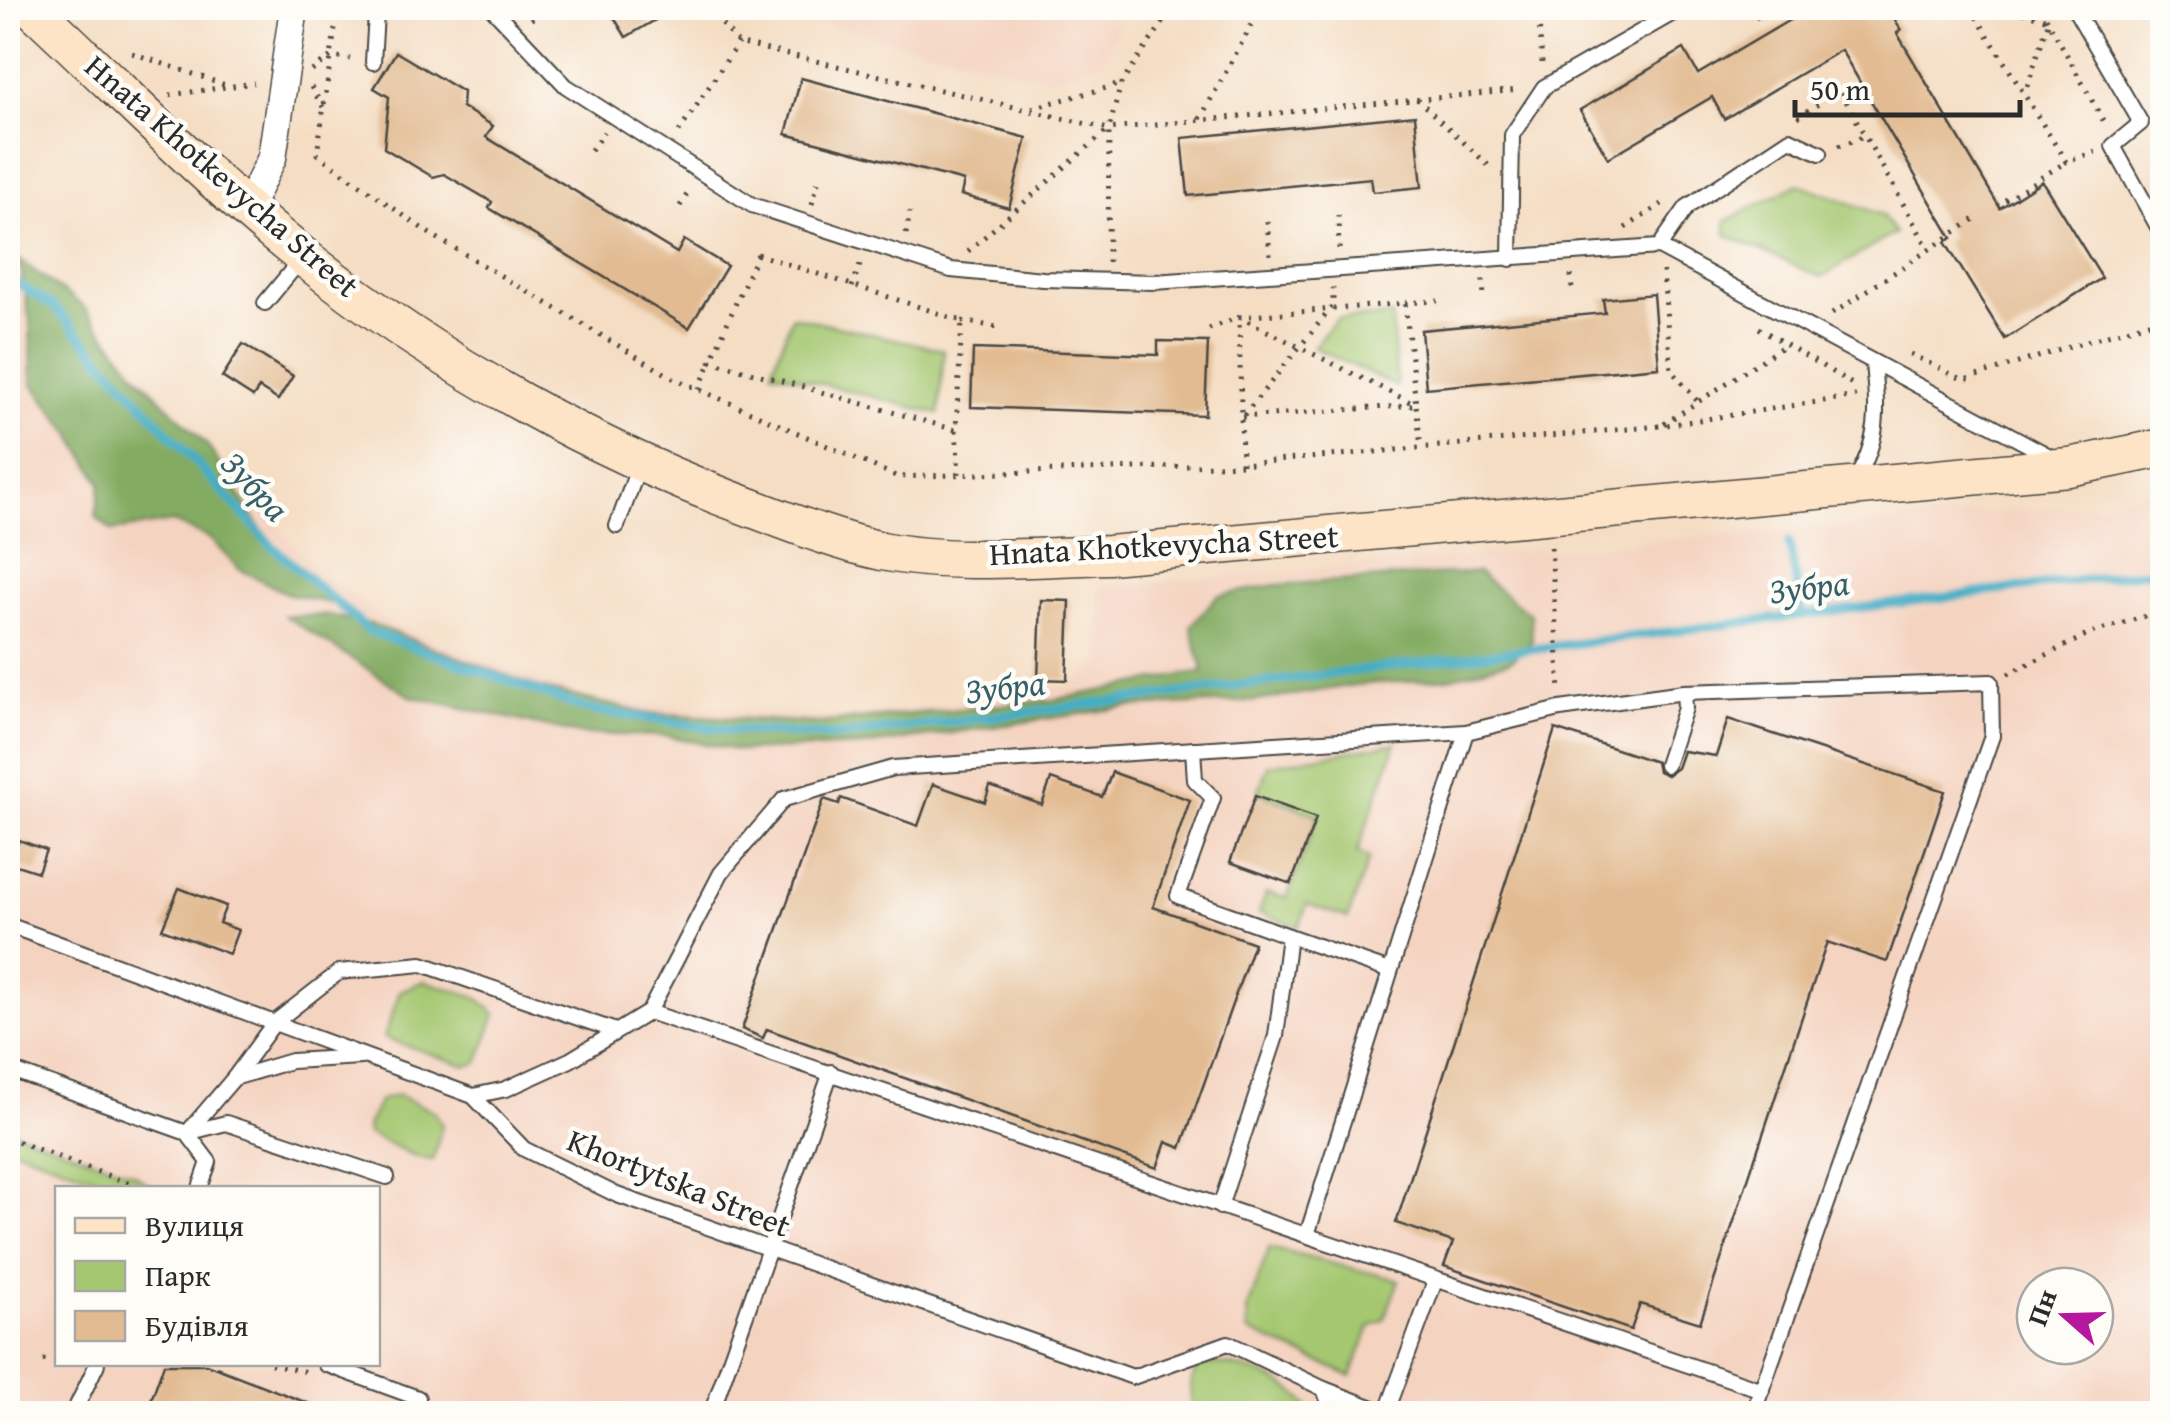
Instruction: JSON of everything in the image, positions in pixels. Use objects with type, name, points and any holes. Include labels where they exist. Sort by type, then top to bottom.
[{"type":"street","name":"Hnata Khotkevycha Street","points":[[32,8],[303,256],[374,309],[506,393],[641,462],[709,493],[883,551],[1002,558],[1172,550],[2068,466],[2162,448]]},
{"type":"street","points":[[248,207],[272,158],[294,8]]},
{"type":"lane","points":[[365,8],[376,14],[373,62]]},
{"type":"lane","points":[[492,8],[566,86],[752,205],[951,270],[1043,280],[1154,282],[1659,247],[2068,466]]},
{"type":"lane","points":[[1510,259],[1512,135],[1544,88],[1682,8]]},
{"type":"lane","points":[[2074,8],[2140,123],[2113,146],[2162,234]]},
{"type":"lane","points":[[1659,247],[1686,206],[1790,139],[1820,153]]},
{"type":"lane","points":[[264,303],[303,256]]},
{"type":"lane","points":[[1851,488],[1871,454],[1878,417],[1874,364]]},
{"type":"lane","points":[[617,526],[641,462]]},
{"type":"lane","points":[[473,1096],[506,1089],[570,1060],[650,1012],[721,873],[784,799],[893,768],[1466,732],[1560,709],[1684,692],[1991,682],[1992,736],[1753,1414]]},
{"type":"lane","points":[[1666,765],[1684,708],[1684,692]]},
{"type":"lane","points":[[1307,1235],[1387,970],[1466,732]]},
{"type":"lane","points":[[1193,749],[1195,780],[1213,798],[1178,896],[1387,970]]},
{"type":"lane","name":"Khortytska Street","points":[[8,924],[473,1096],[524,1149],[617,1195],[769,1250],[1133,1377],[1228,1344],[1386,1413]]},
{"type":"lane","points":[[1220,1207],[1276,1036],[1289,936]]},
{"type":"lane","points":[[187,1133],[274,1023],[339,972],[422,964],[616,1031]]},
{"type":"lane","points":[[650,1012],[1762,1390]]},
{"type":"lane","points":[[234,1078],[291,1061],[367,1056]]},
{"type":"lane","points":[[8,1068],[187,1133],[209,1162],[201,1186]]},
{"type":"lane","points":[[710,1414],[831,1072]]},
{"type":"lane","points":[[187,1133],[226,1123],[387,1177]]},
{"type":"lane","points":[[1386,1413],[1434,1281]]},
{"type":"lane","points":[[73,1414],[96,1366]]},
{"type":"lane","points":[[330,1366],[418,1398]]},
{"type":"lane","points":[[1324,1389],[1334,1414]]},
{"type":"path","points":[[338,8],[317,154],[427,232],[699,389],[898,476],[1242,464],[1660,426],[1863,395],[1754,326]]},
{"type":"path","points":[[538,33],[527,21],[550,8]]},
{"type":"path","points":[[709,8],[738,43],[1109,128],[1544,88]]},
{"type":"path","points":[[1126,264],[1108,265],[1109,128],[1121,84],[1173,8]]},
{"type":"path","points":[[1200,119],[1261,8]]},
{"type":"path","points":[[1538,8],[1542,56]]},
{"type":"path","points":[[1715,8],[1762,18],[1780,8]]},
{"type":"path","points":[[1971,8],[2066,162]]},
{"type":"path","points":[[2002,8],[2049,20]]},
{"type":"path","points":[[2005,200],[2066,162],[2113,146],[2098,107],[2041,8]]},
{"type":"path","points":[[2025,94],[2049,20]]},
{"type":"path","points":[[675,138],[738,43]]},
{"type":"path","points":[[126,51],[228,86]]},
{"type":"path","points":[[323,107],[305,78],[331,56],[373,62]]},
{"type":"path","points":[[165,96],[257,82]]},
{"type":"path","points":[[1029,108],[1121,84]]},
{"type":"path","points":[[1791,122],[1840,90],[1928,248]]},
{"type":"path","points":[[1418,99],[1510,186]]},
{"type":"path","points":[[591,122],[619,140]]},
{"type":"path","points":[[978,259],[960,258],[1109,128]]},
{"type":"path","points":[[591,150],[604,130]]},
{"type":"path","points":[[1820,153],[1865,136]]},
{"type":"path","points":[[811,209],[818,182]]},
{"type":"path","points":[[680,206],[692,186],[706,194]]},
{"type":"path","points":[[1612,236],[1677,194]]},
{"type":"path","points":[[905,240],[910,212]]},
{"type":"path","points":[[1338,214],[1339,252]]},
{"type":"path","points":[[1660,426],[1975,219]]},
{"type":"path","points":[[1267,221],[1270,258]]},
{"type":"path","points":[[1322,254],[1356,252]]},
{"type":"path","points":[[699,389],[757,254],[962,321],[1002,328]]},
{"type":"path","points":[[845,254],[879,265]]},
{"type":"path","points":[[1252,258],[1288,256]]},
{"type":"path","points":[[852,287],[862,259]]},
{"type":"path","points":[[1648,268],[1662,268],[1678,278]]},
{"type":"path","points":[[1662,268],[1671,370],[1698,402]]},
{"type":"path","points":[[1553,273],[1586,271]]},
{"type":"path","points":[[1570,272],[1572,290]]},
{"type":"path","points":[[1484,298],[1482,277],[1500,276]]},
{"type":"path","points":[[1242,417],[1334,306],[1332,285]]},
{"type":"path","points":[[1314,286],[1350,285]]},
{"type":"path","points":[[1209,329],[1239,317],[1334,306],[1438,301]]},
{"type":"path","points":[[1404,303],[1421,446]]},
{"type":"path","points":[[1830,315],[1847,323]]},
{"type":"path","points":[[1239,317],[1416,405]]},
{"type":"path","points":[[1239,317],[1242,464]]},
{"type":"path","points":[[1897,347],[1964,380],[2162,318]]},
{"type":"path","points":[[959,474],[956,430],[962,321]]},
{"type":"path","points":[[711,361],[956,430]]},
{"type":"path","points":[[1242,417],[1416,405]]},
{"type":"path","points":[[1550,543],[1560,675]]},
{"type":"path","points":[[1991,682],[2091,633],[2162,611]]},
{"type":"path","points":[[8,1138],[137,1186]]},
{"type":"path","points":[[43,1360],[55,1362]]},
{"type":"path","points":[[280,1366],[308,1372]]},
{"type":"shaded area","points":[[759,8],[1124,8],[1105,61],[1049,79]]},
{"type":"shaded area","points":[[8,244],[80,304],[314,567],[386,622],[592,699],[847,718],[1070,686],[1101,662],[1099,587],[2098,504],[2162,487],[2162,1413],[8,1413]]},
{"type":"green space","points":[[1799,184],[1882,215],[1895,233],[1821,277],[1726,235],[1726,221]]},
{"type":"green space","points":[[19,260],[83,306],[137,375],[208,446],[272,546],[343,606],[286,593],[239,569],[209,538],[173,522],[112,531],[96,517],[101,483],[72,435],[32,383],[30,322]]},
{"type":"green space","points":[[792,316],[944,350],[939,414],[772,371]]},
{"type":"green space","points":[[1392,316],[1397,387],[1313,347],[1337,319]]},
{"type":"green space","points":[[8,378],[22,431],[8,452]]},
{"type":"green space","points":[[1477,572],[1531,615],[1532,641],[1511,661],[1449,678],[1355,685],[1256,701],[1126,707],[862,746],[741,751],[667,736],[579,734],[410,696],[285,616],[328,615],[371,624],[540,688],[645,713],[818,723],[1053,700],[1203,671],[1191,626],[1217,596],[1276,585]]},
{"type":"green space","points":[[1396,743],[1357,853],[1369,858],[1348,918],[1307,904],[1299,927],[1259,913],[1266,893],[1287,898],[1318,816],[1258,793],[1268,765]]},
{"type":"green space","points":[[424,981],[477,997],[496,1014],[478,1063],[466,1066],[384,1038],[400,991]]},
{"type":"green space","points":[[397,1095],[435,1112],[442,1126],[433,1160],[417,1157],[368,1134],[367,1126],[380,1100]]},
{"type":"green space","points":[[8,1129],[133,1173],[150,1186],[118,1186],[8,1146]]},
{"type":"green space","points":[[1269,1248],[1399,1280],[1384,1320],[1370,1327],[1351,1376],[1248,1331],[1247,1311]]},
{"type":"green space","points":[[1200,1363],[1263,1375],[1292,1390],[1311,1413],[1192,1413],[1191,1381]]},
{"type":"building","points":[[608,8],[676,8],[626,37]]},
{"type":"building","points":[[1810,8],[1887,8],[1901,30],[1897,33],[2000,208],[2042,181],[2102,278],[2005,339],[1945,242],[1952,238],[1841,50],[1724,119],[1712,97],[1608,158],[1580,110],[1684,49],[1698,74]]},
{"type":"building","points":[[396,52],[463,92],[462,107],[493,126],[486,137],[677,253],[684,240],[727,266],[689,328],[489,208],[492,202],[444,174],[433,177],[384,148],[389,97],[374,88]]},
{"type":"building","points":[[801,78],[1027,138],[1009,208],[961,195],[964,181],[786,134]]},
{"type":"building","points":[[1415,115],[1422,187],[1373,192],[1371,178],[1188,196],[1182,138]]},
{"type":"building","points":[[1653,294],[1659,367],[1426,388],[1421,330],[1605,313],[1603,299]]},
{"type":"building","points":[[1158,341],[1208,342],[1205,415],[971,407],[973,349],[1158,355]]},
{"type":"building","points":[[243,344],[293,376],[278,400],[259,388],[253,397],[222,377]]},
{"type":"building","points":[[1041,600],[1070,601],[1067,680],[1038,679]]},
{"type":"building","points":[[1728,719],[1945,791],[1887,962],[1827,942],[1700,1323],[1640,1304],[1631,1330],[1444,1266],[1453,1242],[1396,1223],[1555,729],[1656,762],[1658,771],[1667,775],[1677,768],[1683,751],[1716,756]]},
{"type":"building","points":[[1112,772],[1190,800],[1153,907],[1254,943],[1181,1148],[1166,1142],[1157,1168],[767,1029],[763,1038],[742,1029],[824,799],[839,804],[841,798],[918,826],[933,784],[985,802],[990,786],[1042,805],[1051,779],[1102,797]]},
{"type":"building","points":[[1255,796],[1316,818],[1291,884],[1230,862]]},
{"type":"building","points":[[19,840],[46,850],[38,872],[10,863]]},
{"type":"building","points":[[179,888],[226,906],[219,923],[238,930],[229,954],[162,929]]},
{"type":"building","points":[[163,1366],[211,1366],[336,1414],[146,1414]]},
{"type":"waterway","name":"Зубра","points":[[8,278],[54,307],[272,546],[369,631],[589,710],[722,729],[837,736],[2162,570]]},
{"type":"waterway","points":[[1789,542],[1802,614]]}]
